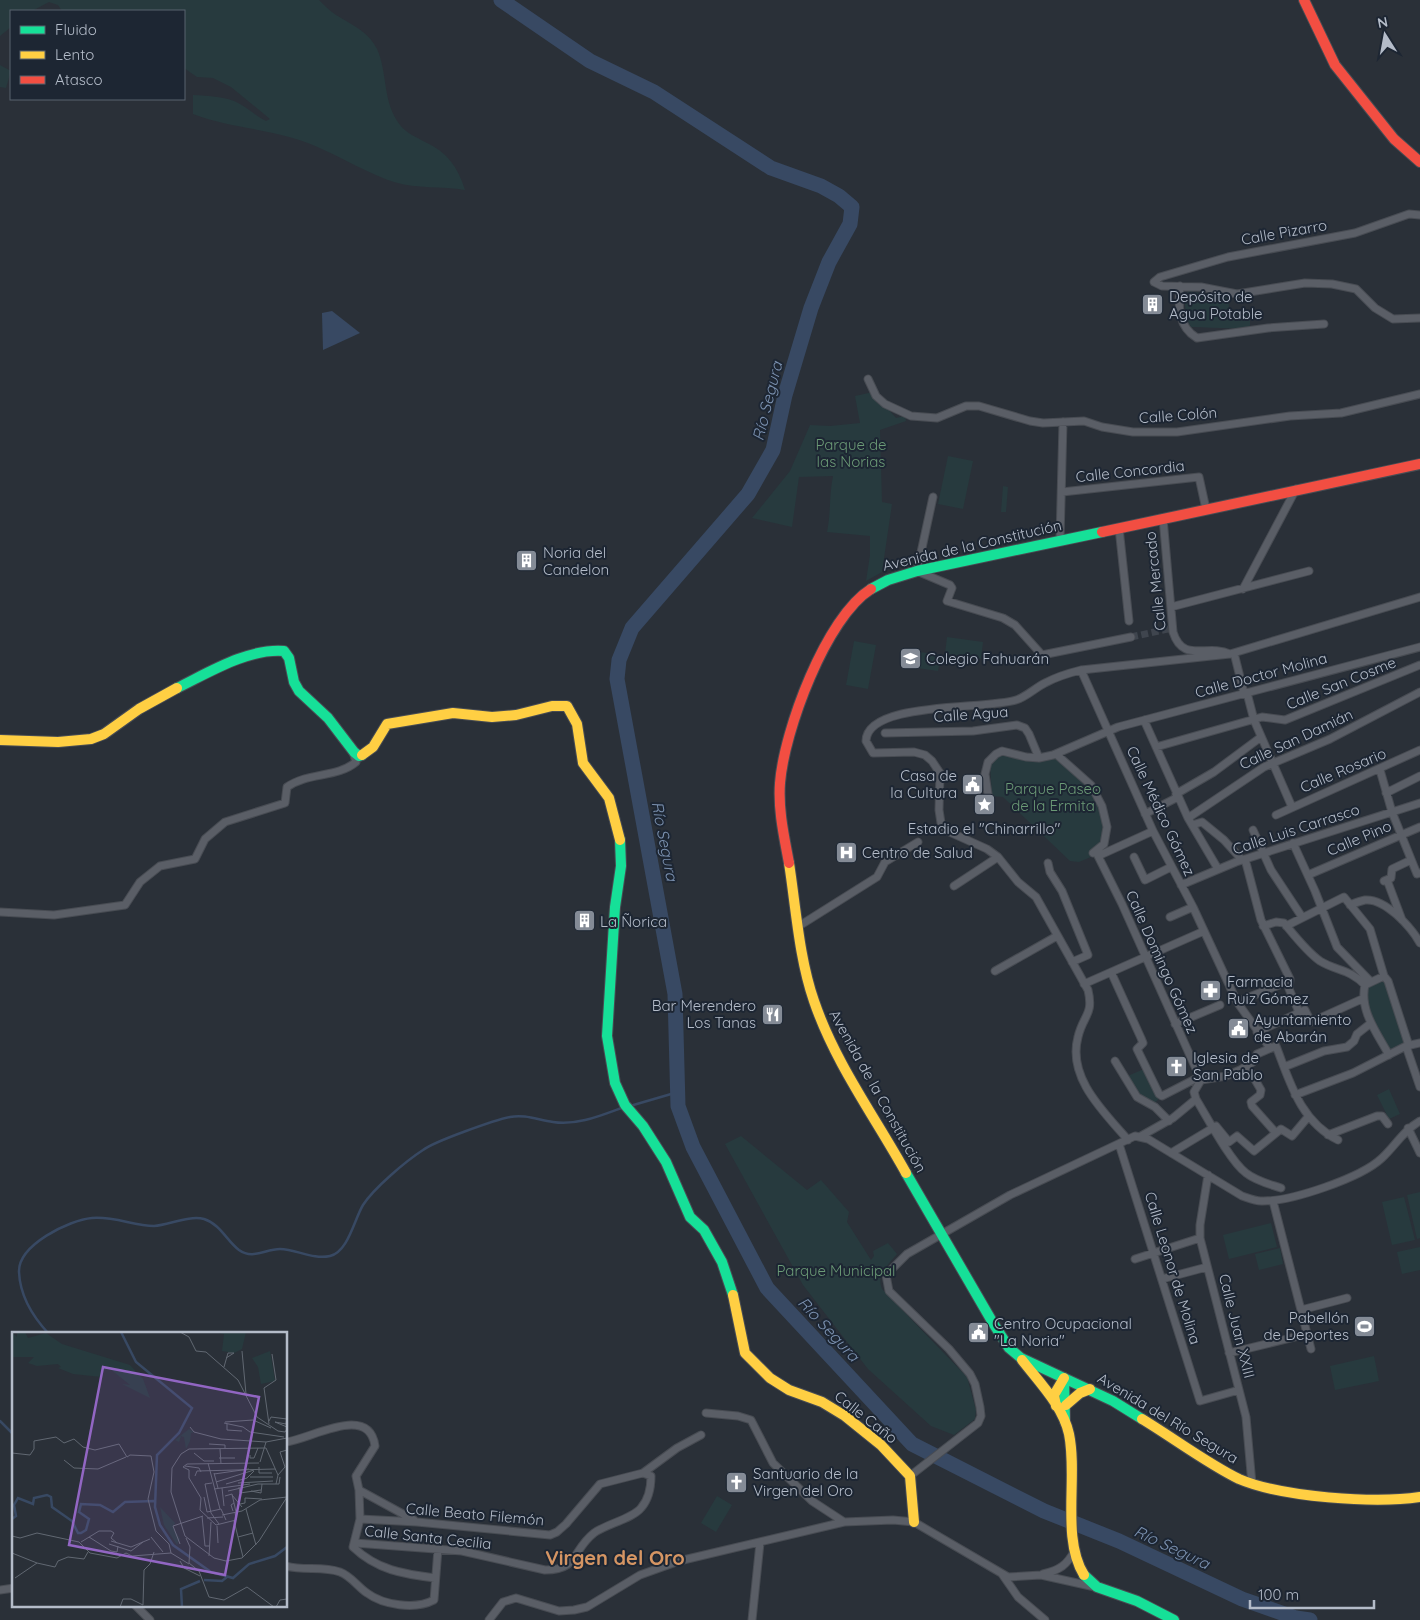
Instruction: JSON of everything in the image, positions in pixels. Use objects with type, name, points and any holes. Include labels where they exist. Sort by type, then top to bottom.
[{"type":"street","points":[[1305,1],[1334,65],[1394,139],[1420,162]]},
{"type":"street","name":"Calle Pizarro","points":[[1180,286],[1162,286],[1154,282],[1160,277],[1228,257],[1355,233],[1409,214],[1420,215]]},
{"type":"street","points":[[1324,324],[1268,328],[1197,338],[1188,332],[1182,322],[1179,309],[1180,286],[1237,294],[1305,283],[1332,284],[1356,289],[1375,308],[1393,319],[1420,318]]},
{"type":"street","name":"Calle Colón","points":[[868,379],[876,396],[885,404],[911,416],[937,418],[966,406],[979,406],[1030,421],[1084,421],[1102,427],[1133,432],[1177,432],[1290,416],[1342,412],[1420,394]]},
{"type":"street","points":[[1060,540],[1063,422]]},
{"type":"street","name":"Avenida de la Constitución","points":[[941,1234],[824,1028],[808,981],[779,804],[780,770],[786,743],[822,654],[842,616],[875,584],[917,571],[1420,464]]},
{"type":"street","name":"Calle Concordia","points":[[1062,492],[1199,477],[1206,509]]},
{"type":"street","points":[[1243,589],[1296,489]]},
{"type":"street","points":[[933,496],[917,571],[952,588],[946,597],[946,601],[1003,618],[1015,625],[1042,655],[1131,637]]},
{"type":"street","name":"Calle Mercado","points":[[1163,518],[1171,607],[1174,632],[1178,645],[1185,650],[1222,650],[1232,654]]},
{"type":"street","points":[[1119,528],[1129,621]]},
{"type":"street","points":[[1171,607],[1309,571]]},
{"type":"street","points":[[1128,1140],[1090,1096],[1082,1078],[1076,1050],[1078,1037],[1090,1012],[1090,1001],[1084,984],[1036,897],[1018,882],[998,857],[987,848],[945,830],[941,823],[940,774],[932,761],[925,755],[914,752],[874,753],[867,746],[866,736],[874,725],[898,714],[1017,700],[1057,677],[1081,670],[1232,654],[1420,597]]},
{"type":"street","name":"Calle Doctor Molina","points":[[1040,758],[1056,754],[1109,731],[1144,720],[1420,647]]},
{"type":"street","points":[[0,740],[69,741],[91,739],[115,728],[138,709],[166,694],[231,663],[272,649],[283,650],[288,655],[295,685],[300,693],[327,717],[352,751],[356,762],[348,769],[298,779],[287,786],[285,803],[226,822],[205,839],[195,859],[160,866],[140,882],[125,905],[54,915],[0,912]]},
{"type":"street","points":[[1232,654],[1254,720],[1292,807]]},
{"type":"street","name":"Calle San Cosme","points":[[1156,748],[1262,717],[1285,720],[1420,665]]},
{"type":"street","name":"Calle Médico Gómez","points":[[1081,670],[1145,814],[1193,907],[1237,1002],[1257,1032],[1273,1047],[1284,1067],[1295,1095],[1308,1117],[1328,1135],[1338,1140]]},
{"type":"street","name":"Calle San Damián","points":[[1188,818],[1246,777],[1272,763],[1330,739],[1420,692]]},
{"type":"street","name":"Calle Caño","points":[[352,751],[359,756],[368,754],[375,745],[377,736],[387,724],[401,721],[418,720],[453,713],[492,717],[516,715],[552,706],[567,706],[572,712],[577,724],[583,763],[609,798],[620,834],[622,866],[615,907],[607,1036],[615,1083],[626,1107],[644,1126],[666,1162],[690,1216],[710,1238],[730,1283],[745,1353],[770,1378],[789,1390],[822,1402],[845,1416],[914,1473]]},
{"type":"street","points":[[1144,720],[1177,796],[1218,869]]},
{"type":"street","name":"Calle Agua","points":[[885,733],[973,730],[1017,725],[1025,728],[1040,758]]},
{"type":"street","points":[[1145,814],[1214,772],[1261,736]]},
{"type":"street","name":"Calle Rosario","points":[[1276,815],[1348,781],[1380,770],[1420,750]]},
{"type":"street","points":[[989,801],[985,774],[988,762],[996,754],[1011,752],[1026,757],[1040,758]]},
{"type":"street","points":[[1056,754],[1091,785],[1102,806],[1107,827],[1104,844],[1092,851],[1096,854],[1153,831]]},
{"type":"street","points":[[1380,770],[1400,835],[1418,874]]},
{"type":"street","points":[[1386,793],[1420,776]]},
{"type":"street","name":"Calle Luis Carrasco","points":[[1181,885],[1218,869],[1293,843],[1420,803]]},
{"type":"street","points":[[1192,825],[1202,822],[1244,860],[1263,926],[1290,981],[1289,989],[1299,1012]]},
{"type":"street","name":"Calle Pino","points":[[1308,875],[1420,827]]},
{"type":"street","points":[[1253,830],[1271,870],[1287,898],[1302,917]]},
{"type":"street","points":[[799,926],[877,877],[885,862],[918,842]]},
{"type":"street","points":[[1293,843],[1322,907],[1337,947],[1367,983]]},
{"type":"street","name":"Calle Domingo Gómez","points":[[1096,854],[1122,904],[1200,1078]]},
{"type":"street","points":[[954,886],[998,857]]},
{"type":"street","points":[[1134,857],[1145,880],[1171,867]]},
{"type":"street","points":[[1402,920],[1385,881],[1391,878],[1392,869],[1411,860]]},
{"type":"street","points":[[1048,863],[1050,872],[1062,891],[1088,955],[1072,962]]},
{"type":"street","points":[[1286,926],[1344,897],[1370,929],[1384,976],[1388,980],[1420,1087]]},
{"type":"street","points":[[1350,905],[1366,900],[1383,905],[1402,920],[1420,943]]},
{"type":"street","points":[[1170,917],[1193,907]]},
{"type":"street","points":[[1263,926],[1276,922],[1286,926],[1320,960],[1346,970],[1367,983]]},
{"type":"street","points":[[1084,984],[1204,931]]},
{"type":"street","points":[[996,971],[1057,936]]},
{"type":"street","points":[[1111,972],[1143,1043],[1137,1049],[1162,1096],[1200,1078],[1226,1076],[1247,1066],[1253,1062],[1257,1054],[1273,1047]]},
{"type":"street","points":[[1367,983],[1384,976]]},
{"type":"street","points":[[1237,1002],[1290,981]]},
{"type":"street","points":[[1367,983],[1362,999],[1371,1024],[1389,1055]]},
{"type":"street","points":[[1257,1032],[1305,1010],[1311,1022],[1362,999]]},
{"type":"street","points":[[1175,1024],[1220,1005]]},
{"type":"street","points":[[1284,1067],[1324,1051],[1347,1047],[1354,1042],[1357,1034],[1371,1024]]},
{"type":"street","points":[[1295,1095],[1353,1073],[1408,1046],[1420,1043]]},
{"type":"street","points":[[1115,1061],[1137,1097],[1155,1107],[1169,1120]]},
{"type":"street","points":[[1247,1066],[1261,1090],[1260,1095],[1251,1102],[1252,1106],[1276,1133]]},
{"type":"street","points":[[1200,1078],[1194,1092],[1196,1099],[1244,1172],[1256,1179],[1281,1188]]},
{"type":"street","points":[[914,1522],[914,1473],[978,1423],[981,1416],[980,1407],[975,1384],[970,1374],[949,1349],[889,1291],[886,1275],[907,1254],[941,1234],[1010,1195],[1119,1144],[1141,1136],[1169,1120],[1196,1099]]},
{"type":"street","points":[[1328,1135],[1378,1116],[1382,1116],[1388,1124]]},
{"type":"street","points":[[1213,1126],[1216,1126],[1229,1142],[1237,1136],[1240,1137],[1254,1151],[1281,1129],[1292,1136],[1308,1117]]},
{"type":"street","points":[[1141,1136],[1242,1196],[1259,1201],[1273,1200],[1328,1186],[1363,1172],[1383,1158],[1408,1128],[1420,1121]]},
{"type":"street","points":[[1171,1153],[1213,1126]]},
{"type":"street","points":[[1408,1128],[1420,1154]]},
{"type":"street","name":"Calle Leonor de Molina","points":[[1119,1144],[1200,1401],[1239,1390]]},
{"type":"street","name":"Calle Juan XXIII","points":[[1208,1175],[1200,1225],[1200,1238],[1247,1426],[1252,1484]]},
{"type":"street","points":[[1273,1200],[1311,1349]]},
{"type":"street","name":"Avenida del Río Segura","points":[[941,1234],[1005,1341],[1021,1358],[1090,1389],[1142,1417],[1238,1478],[1252,1484],[1296,1495],[1397,1500],[1420,1497]]},
{"type":"street","points":[[1135,1259],[1200,1238]]},
{"type":"street","points":[[1162,1279],[1207,1267]]},
{"type":"street","points":[[1301,1310],[1347,1298]]},
{"type":"street","points":[[1229,1353],[1307,1334]]},
{"type":"street","points":[[1021,1358],[1061,1406]]},
{"type":"street","points":[[1064,1378],[1061,1406],[1069,1434],[1073,1470],[1077,1564],[1083,1576],[1095,1587]]},
{"type":"street","points":[[1061,1406],[1080,1393],[1090,1389]]},
{"type":"street","points":[[706,1413],[738,1416],[751,1420],[773,1463],[812,1501],[844,1522]]},
{"type":"street","points":[[288,1442],[297,1441],[344,1425],[356,1424],[368,1430],[372,1434],[375,1446],[356,1476],[359,1490],[360,1519],[354,1545],[366,1559],[382,1568],[407,1575],[435,1578]]},
{"type":"street","name":"Calle Beato Filemón","points":[[360,1519],[417,1522],[550,1535],[566,1524],[600,1484],[643,1473],[677,1448],[702,1435]]},
{"type":"street","name":"Calle Santa Cecilia","points":[[354,1545],[462,1551],[545,1570],[559,1570],[574,1559],[584,1542],[592,1534],[639,1510],[646,1502],[651,1486],[650,1476],[643,1473]]},
{"type":"street","points":[[359,1490],[417,1522]]},
{"type":"street","points":[[489,1620],[503,1602],[516,1598],[559,1611],[587,1607],[640,1575],[710,1553],[760,1543],[844,1522],[893,1520],[914,1522],[1008,1577],[1041,1575],[1056,1571],[1068,1563],[1075,1550]]},
{"type":"street","points":[[752,1620],[760,1543]]},
{"type":"street","points":[[288,1566],[302,1569],[324,1568],[343,1573],[381,1602],[414,1605],[434,1600],[438,1549]]},
{"type":"street","points":[[1002,1574],[1018,1597],[1045,1620]]},
{"type":"street","points":[[1041,1575],[1095,1587],[1137,1601],[1174,1620]]},
{"type":"street","points":[[138,1608],[150,1620]]},
{"type":"green space","points":[[0,0],[319,0],[334,13],[354,25],[373,43],[383,68],[390,107],[394,116],[405,130],[440,150],[451,161],[459,174],[465,190],[412,186],[394,182],[303,141],[193,114],[193,95],[235,101],[266,121],[270,119],[231,87],[213,78],[197,77],[185,69],[185,10],[61,10],[58,5],[49,2],[34,10],[10,10],[10,28],[0,36]]},
{"type":"green space","points":[[0,65],[10,70],[10,74],[6,88],[0,87]]},
{"type":"green space","points":[[1189,291],[1228,298],[1230,315],[1250,313],[1250,327],[1191,327],[1185,308],[1185,295]]},
{"type":"green space","name":"Parque de las Norias","points":[[873,392],[896,418],[905,416],[906,421],[880,430],[882,502],[892,504],[882,572],[866,581],[870,555],[870,536],[827,532],[833,476],[799,477],[792,527],[752,518],[790,471],[810,425],[830,426],[860,423],[855,396]]},
{"type":"green space","points":[[948,456],[973,461],[963,509],[938,504]]},
{"type":"green space","points":[[1003,486],[1008,487],[1006,512],[1001,512]]},
{"type":"green space","points":[[947,637],[983,642],[981,659],[945,654]]},
{"type":"green space","points":[[854,641],[876,645],[868,689],[846,685]]},
{"type":"green space","points":[[906,650],[941,655],[938,671],[903,666]]},
{"type":"green space","name":"Parque Paseo de la Ermita","points":[[1012,754],[1031,761],[1058,757],[1080,779],[1088,788],[1099,808],[1105,851],[1079,862],[1070,861],[1003,797],[992,796],[990,764],[1000,755]]},
{"type":"green space","points":[[1384,976],[1409,1046],[1389,1055],[1371,1024],[1365,985]]},
{"type":"green space","points":[[1144,1069],[1160,1098],[1151,1106],[1123,1078]]},
{"type":"green space","points":[[1389,1089],[1400,1114],[1389,1119],[1377,1095]]},
{"type":"green space","name":"Parque Municipal","points":[[741,1136],[807,1190],[821,1180],[849,1212],[847,1222],[871,1260],[874,1256],[873,1251],[888,1243],[897,1254],[882,1274],[882,1289],[967,1377],[976,1410],[975,1419],[954,1435],[931,1426],[868,1369],[803,1285],[725,1144]]},
{"type":"green space","points":[[1420,1192],[1420,1238],[1417,1239],[1407,1195]]},
{"type":"green space","points":[[1404,1197],[1415,1240],[1392,1245],[1382,1202]]},
{"type":"green space","points":[[1271,1223],[1277,1247],[1229,1259],[1223,1235]]},
{"type":"green space","points":[[1420,1247],[1420,1270],[1402,1274],[1397,1252]]},
{"type":"green space","points":[[1280,1248],[1283,1264],[1259,1270],[1255,1254]]},
{"type":"green space","points":[[1374,1356],[1379,1381],[1335,1390],[1330,1366]]},
{"type":"green space","points":[[717,1496],[732,1505],[716,1532],[701,1523]]},
{"type":"water","points":[[332,311],[360,333],[323,350],[322,313]]},
{"type":"waterway","name":"Río Segura","points":[[501,0],[590,61],[654,92],[771,168],[821,186],[839,196],[852,207],[850,224],[829,262],[811,308],[785,395],[773,450],[748,494],[632,628],[619,660],[617,679],[675,994],[678,1106],[693,1147],[767,1288],[912,1444],[1044,1511],[1119,1541],[1242,1599],[1296,1618],[1310,1620]]},
{"type":"waterway","points":[[630,1106],[678,1092]]},
{"type":"waterway","points":[[47,1332],[28,1306],[20,1281],[21,1262],[27,1252],[46,1236],[71,1223],[100,1218],[154,1226],[198,1218],[210,1221],[244,1253],[254,1254],[280,1249],[317,1257],[330,1256],[336,1253],[346,1242],[368,1198],[399,1168],[430,1146],[465,1131],[510,1117],[521,1116],[562,1123],[589,1119],[624,1107]]},
{"type":"waterway","points":[[0,1421],[12,1433]]},
{"type":"tunnel","points":[[1131,637],[1173,628]]},
{"type":"traffic: fast","points":[[871,589],[888,580],[917,571],[1102,532]]},
{"type":"traffic: fast","points":[[177,688],[242,657],[256,653],[284,651],[289,658],[294,682],[299,691],[328,718],[354,752],[359,756],[362,755]]},
{"type":"traffic: fast","points":[[620,840],[621,866],[615,907],[607,1036],[615,1083],[625,1105],[643,1126],[666,1162],[690,1217],[704,1230],[722,1262],[733,1295]]},
{"type":"traffic: fast","points":[[906,1173],[1009,1348],[1021,1358],[1113,1401],[1142,1419]]},
{"type":"traffic: fast","points":[[1064,1378],[1065,1421]]},
{"type":"traffic: fast","points":[[1084,1575],[1097,1587],[1137,1601],[1174,1620]]},
{"type":"traffic: slow","points":[[0,740],[58,742],[91,739],[104,734],[139,709],[177,688]]},
{"type":"traffic: slow","points":[[362,755],[373,747],[387,724],[453,713],[492,717],[516,715],[552,706],[567,706],[577,724],[583,763],[609,798],[620,840]]},
{"type":"traffic: slow","points":[[789,863],[801,950],[814,1001],[844,1068],[906,1173]]},
{"type":"traffic: slow","points":[[733,1295],[745,1353],[770,1378],[789,1390],[822,1402],[845,1416],[881,1445],[910,1476],[914,1522]]},
{"type":"traffic: slow","points":[[1022,1360],[1056,1404],[1062,1414],[1069,1434],[1072,1469],[1071,1507],[1073,1543],[1077,1560],[1084,1575]]},
{"type":"traffic: slow","points":[[1056,1406],[1054,1395],[1064,1378]]},
{"type":"traffic: slow","points":[[1066,1405],[1080,1393],[1090,1389]]},
{"type":"traffic: slow","points":[[1142,1419],[1227,1473],[1257,1485],[1303,1494],[1354,1499],[1379,1500],[1420,1497]]},
{"type":"traffic: jam","points":[[1304,0],[1335,65],[1394,139],[1420,162]]},
{"type":"traffic: jam","points":[[1102,532],[1420,464]]},
{"type":"traffic: jam","points":[[789,863],[782,823],[780,783],[783,761],[790,735],[810,677],[823,649],[838,624],[854,603],[871,589]]},
{"type":"place","name":"Depósito de Agua Potable","points":[[1153,305]]},
{"type":"place","name":"Noria del Candelon","points":[[527,561]]},
{"type":"place","name":"Colegio Fahuarán","points":[[910,658]]},
{"type":"place","name":"Casa de la Cultura","points":[[973,784]]},
{"type":"place","name":"Estadio el ''Chinarrillo''","points":[[984,805]]},
{"type":"place","name":"Centro de Salud","points":[[846,852]]},
{"type":"place","name":"La Ñorica","points":[[584,921]]},
{"type":"place","name":"Farmacia Ruiz Gómez","points":[[1211,990]]},
{"type":"place","name":"Bar Merendero Los Tanas","points":[[772,1014]]},
{"type":"place","name":"Ayuntamiento de Abarán","points":[[1238,1028]]},
{"type":"place","name":"Iglesia de San Pablo","points":[[1177,1066]]},
{"type":"place","name":"Pabellón de Deportes","points":[[1365,1326]]},
{"type":"place","name":"Centro Ocupacional \"La Noria\"","points":[[978,1332]]},
{"type":"place","name":"Santuario de la Virgen del Oro","points":[[737,1482]]},
{"type":"district","name":"Virgen del Oro","points":[[615,1557]]}]
